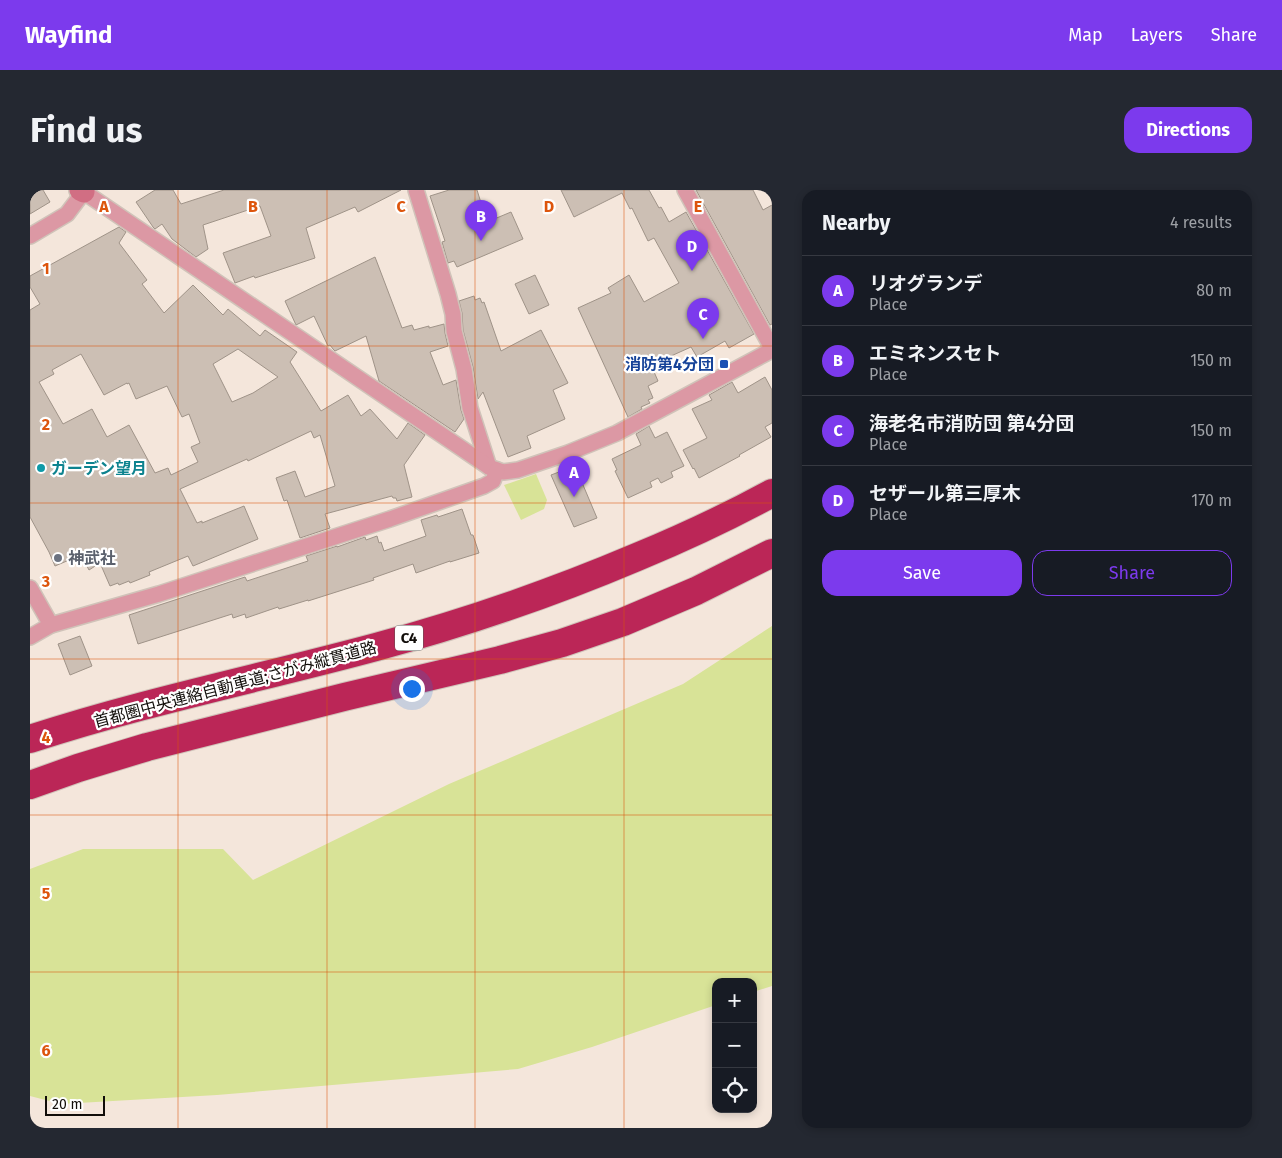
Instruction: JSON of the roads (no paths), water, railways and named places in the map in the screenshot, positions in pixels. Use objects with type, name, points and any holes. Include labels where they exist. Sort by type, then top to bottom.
[{"type":"highway","name":"首都圏中央連絡自動車道;さがみ縦貫道路","points":[[30,739],[146,706],[376,647],[525,601],[602,572],[680,539],[772,493]]},
{"type":"highway","points":[[30,785],[147,746],[500,660],[562,643],[623,622],[696,591],[772,553]]},
{"type":"street","points":[[30,637],[50,625],[158,594],[390,520],[484,486],[493,480],[493,469],[470,408],[448,294],[416,190]]},
{"type":"street","points":[[30,236],[67,214],[85,191],[493,469],[503,472],[518,470],[568,453],[616,433],[772,349],[685,190]]},
{"type":"street","points":[[30,588],[50,625]]},
{"type":"place","name":"エミネンスセト","points":[[481,241]]},
{"type":"place","name":"セザール第三厚木","points":[[692,271]]},
{"type":"place","name":"海老名市消防団 第4分団","points":[[703,339]]},
{"type":"place","name":"消防第4分団","points":[[724,364]]},
{"type":"place","name":"ガーデン望月","points":[[41,468]]},
{"type":"place","name":"リオグランデ","points":[[574,497]]},
{"type":"place","name":"神武社","points":[[58,558]]}]
